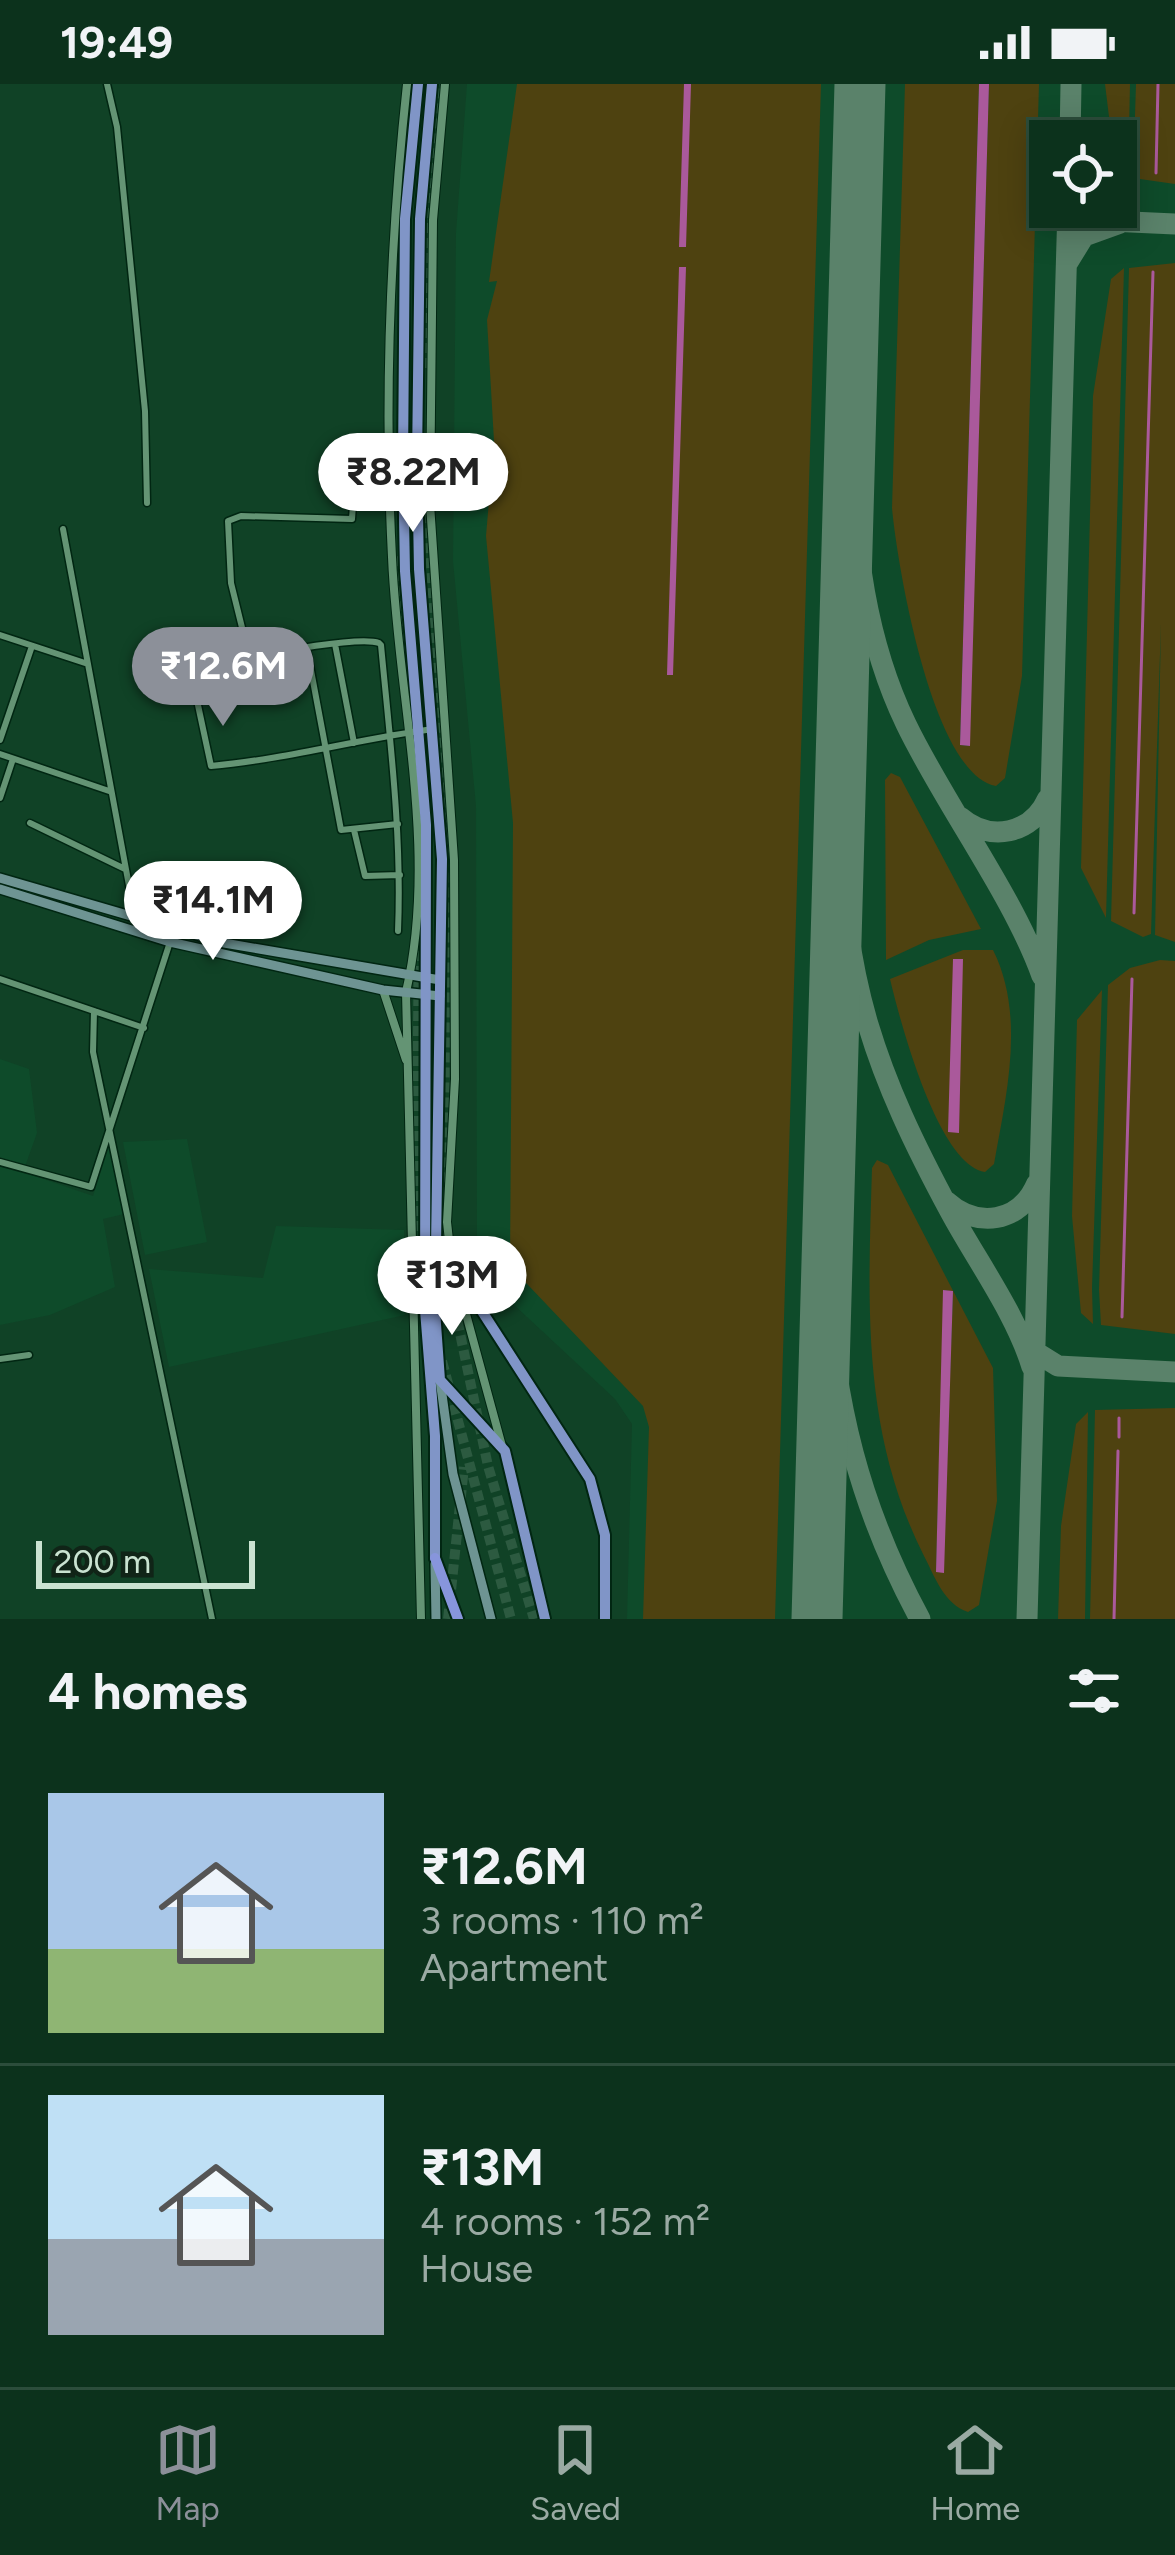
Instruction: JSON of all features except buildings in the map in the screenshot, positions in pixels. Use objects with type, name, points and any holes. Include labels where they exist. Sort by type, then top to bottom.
[{"type":"highway","points":[[418,84],[405,219],[403,464],[414,732],[426,825],[425,1310],[435,1436],[435,1558],[458,1619]]},
{"type":"highway","points":[[432,84],[420,219],[417,461],[442,859],[435,1310],[440,1380],[502,1446],[544,1619]]},
{"type":"highway","points":[[476,1302],[590,1479],[605,1534],[605,1619]]},
{"type":"main road","points":[[0,878],[170,942],[383,990],[440,996]]},
{"type":"main road","points":[[0,889],[132,924],[440,980]]},
{"type":"main road","points":[[440,1380],[452,1474],[491,1619]]},
{"type":"main road","points":[[435,1558],[436,1619]]},
{"type":"street","points":[[107,84],[117,127],[146,411],[147,503]]},
{"type":"street","points":[[406,84],[396,180],[390,372],[392,558],[414,732],[417,814],[406,992],[421,1619]]},
{"type":"street","points":[[445,84],[433,220],[430,504],[454,860],[454,1079],[447,1222],[452,1259],[502,1446]]},
{"type":"street","points":[[250,661],[231,583],[228,521],[241,516],[352,519],[356,461]]},
{"type":"street","points":[[63,529],[132,924]]},
{"type":"street","points":[[0,635],[86,663]]},
{"type":"street","points":[[398,931],[398,824],[390,735],[381,646],[369,639],[335,644],[192,677],[209,765],[326,749],[390,735],[433,729]]},
{"type":"street","points":[[335,644],[354,743]]},
{"type":"street","points":[[0,740],[32,646]]},
{"type":"street","points":[[308,649],[340,830],[398,824]]},
{"type":"street","points":[[0,754],[110,791]]},
{"type":"street","points":[[0,798],[13,759]]},
{"type":"street","points":[[30,823],[125,869]]},
{"type":"street","points":[[354,830],[365,876],[400,875]]},
{"type":"street","points":[[0,1162],[89,1189],[170,942]]},
{"type":"street","points":[[0,979],[144,1028]]},
{"type":"street","points":[[383,990],[409,1079]]},
{"type":"street","points":[[94,1011],[93,1052],[212,1619]]},
{"type":"street","points":[[0,1359],[29,1354]]},
{"type":"shaded area","points":[[467,84],[1175,84],[1175,1619],[627,1619],[632,1424],[615,1399],[483,1276],[477,1259],[476,806],[453,561],[456,233]]},
{"type":"shaded area","points":[[517,84],[821,84],[775,1619],[643,1619],[649,1427],[643,1406],[510,1266],[513,823],[486,536],[494,441],[487,320],[497,281],[489,282]]},
{"type":"shaded area","points":[[684,84],[691,84],[686,247],[679,247]]},
{"type":"shaded area","points":[[905,84],[979,84],[960,745],[969,746],[989,84],[1039,84],[1038,120],[1029,120],[1029,228],[1035,228],[1022,676],[1005,778],[996,786],[973,773],[953,746],[936,708],[910,617],[892,508]]},
{"type":"shaded area","points":[[979,84],[989,84],[970,746],[960,745]]},
{"type":"shaded area","points":[[1105,84],[1130,84],[1129,120],[1109,120]]},
{"type":"shaded area","points":[[1136,84],[1175,84],[1175,184],[1137,179]]},
{"type":"shaded area","points":[[1175,263],[1175,942],[1155,935],[1161,623],[1151,934],[1143,937],[1111,921],[1129,268]]},
{"type":"shaded area","points":[[679,267],[686,267],[673,675],[667,675]]},
{"type":"shaded area","points":[[1124,268],[1106,918],[1081,868],[1093,396],[1111,279]]},
{"type":"shaded area","points":[[891,773],[900,777],[981,929],[929,940],[886,960],[885,780]]},
{"type":"shaded area","points":[[963,950],[993,950],[1009,1002],[1008,1084],[994,1164],[985,1172],[968,1163],[937,1119],[912,1057],[890,979]]},
{"type":"shaded area","points":[[953,959],[963,959],[959,1133],[948,1132]]},
{"type":"shaded area","points":[[1175,961],[1175,1334],[1101,1325],[1099,1290],[1108,985],[1130,968]]},
{"type":"shaded area","points":[[1102,990],[1093,1324],[1081,1313],[1072,1216],[1077,1020]]},
{"type":"shaded area","points":[[0,1059],[29,1069],[37,1133],[23,1172],[93,1196],[109,1146],[124,1214],[103,1219],[115,1287],[50,1315],[0,1325]]},
{"type":"shaded area","points":[[187,1139],[207,1242],[145,1255],[123,1142]]},
{"type":"shaded area","points":[[877,1160],[888,1165],[993,1368],[997,1501],[979,1605],[968,1612],[953,1603],[936,1581],[889,1462],[879,1414],[870,1318],[872,1168]],"holes":[[[944,1290],[953,1292],[943,1572],[936,1571]]]},
{"type":"shaded area","points":[[276,1226],[404,1230],[405,1315],[169,1367],[149,1269],[263,1278]]},
{"type":"shaded area","points":[[943,1290],[953,1291],[944,1573],[936,1572]]},
{"type":"shaded area","points":[[1175,1408],[1175,1619],[1090,1619],[1095,1410]]},
{"type":"shaded area","points":[[1088,1412],[1085,1619],[1058,1619],[1061,1526],[1076,1424]]},
{"type":"waterway","points":[[1156,173],[1158,84]]},
{"type":"waterway","points":[[1134,913],[1153,272]]},
{"type":"waterway","points":[[1122,1317],[1132,979]]},
{"type":"waterway","points":[[1119,1418],[1119,1437]]},
{"type":"waterway","points":[[1114,1619],[1118,1451]]},
{"type":"taxiway","points":[[1070,120],[1071,84]]},
{"type":"taxiway","points":[[1137,222],[1175,224]]},
{"type":"taxiway","points":[[1027,1619],[1067,228]]},
{"type":"taxiway","points":[[1068,262],[1084,236],[1106,228]]},
{"type":"taxiway","points":[[851,455],[865,592],[892,692],[922,755],[1014,914],[1042,976]]},
{"type":"taxiway","points":[[960,817],[984,830],[1009,831],[1032,820],[1048,798]]},
{"type":"taxiway","points":[[840,821],[842,878],[856,979],[883,1070],[925,1163],[1006,1308],[1032,1367]]},
{"type":"taxiway","points":[[946,1201],[971,1216],[997,1218],[1020,1207],[1037,1183]]},
{"type":"taxiway","points":[[827,1276],[836,1367],[853,1453],[881,1536],[920,1619]]},
{"type":"taxiway","points":[[1029,1348],[1058,1366],[1175,1372]]},
{"type":"runway","points":[[817,1619],[860,84]]},
{"type":"tunnel","points":[[401,207],[412,84]]},
{"type":"tunnel","points":[[428,368],[428,220],[439,84]]},
{"type":"tunnel","points":[[428,513],[447,829],[443,1253],[488,1466],[534,1619]]},
{"type":"tunnel","points":[[400,556],[414,740]]},
{"type":"tunnel","points":[[419,921],[416,1256],[423,1285]]},
{"type":"tunnel","points":[[455,1271],[476,1302]]},
{"type":"tunnel","points":[[442,1361],[511,1619]]},
{"type":"tunnel","points":[[448,1619],[464,1467]]}]
